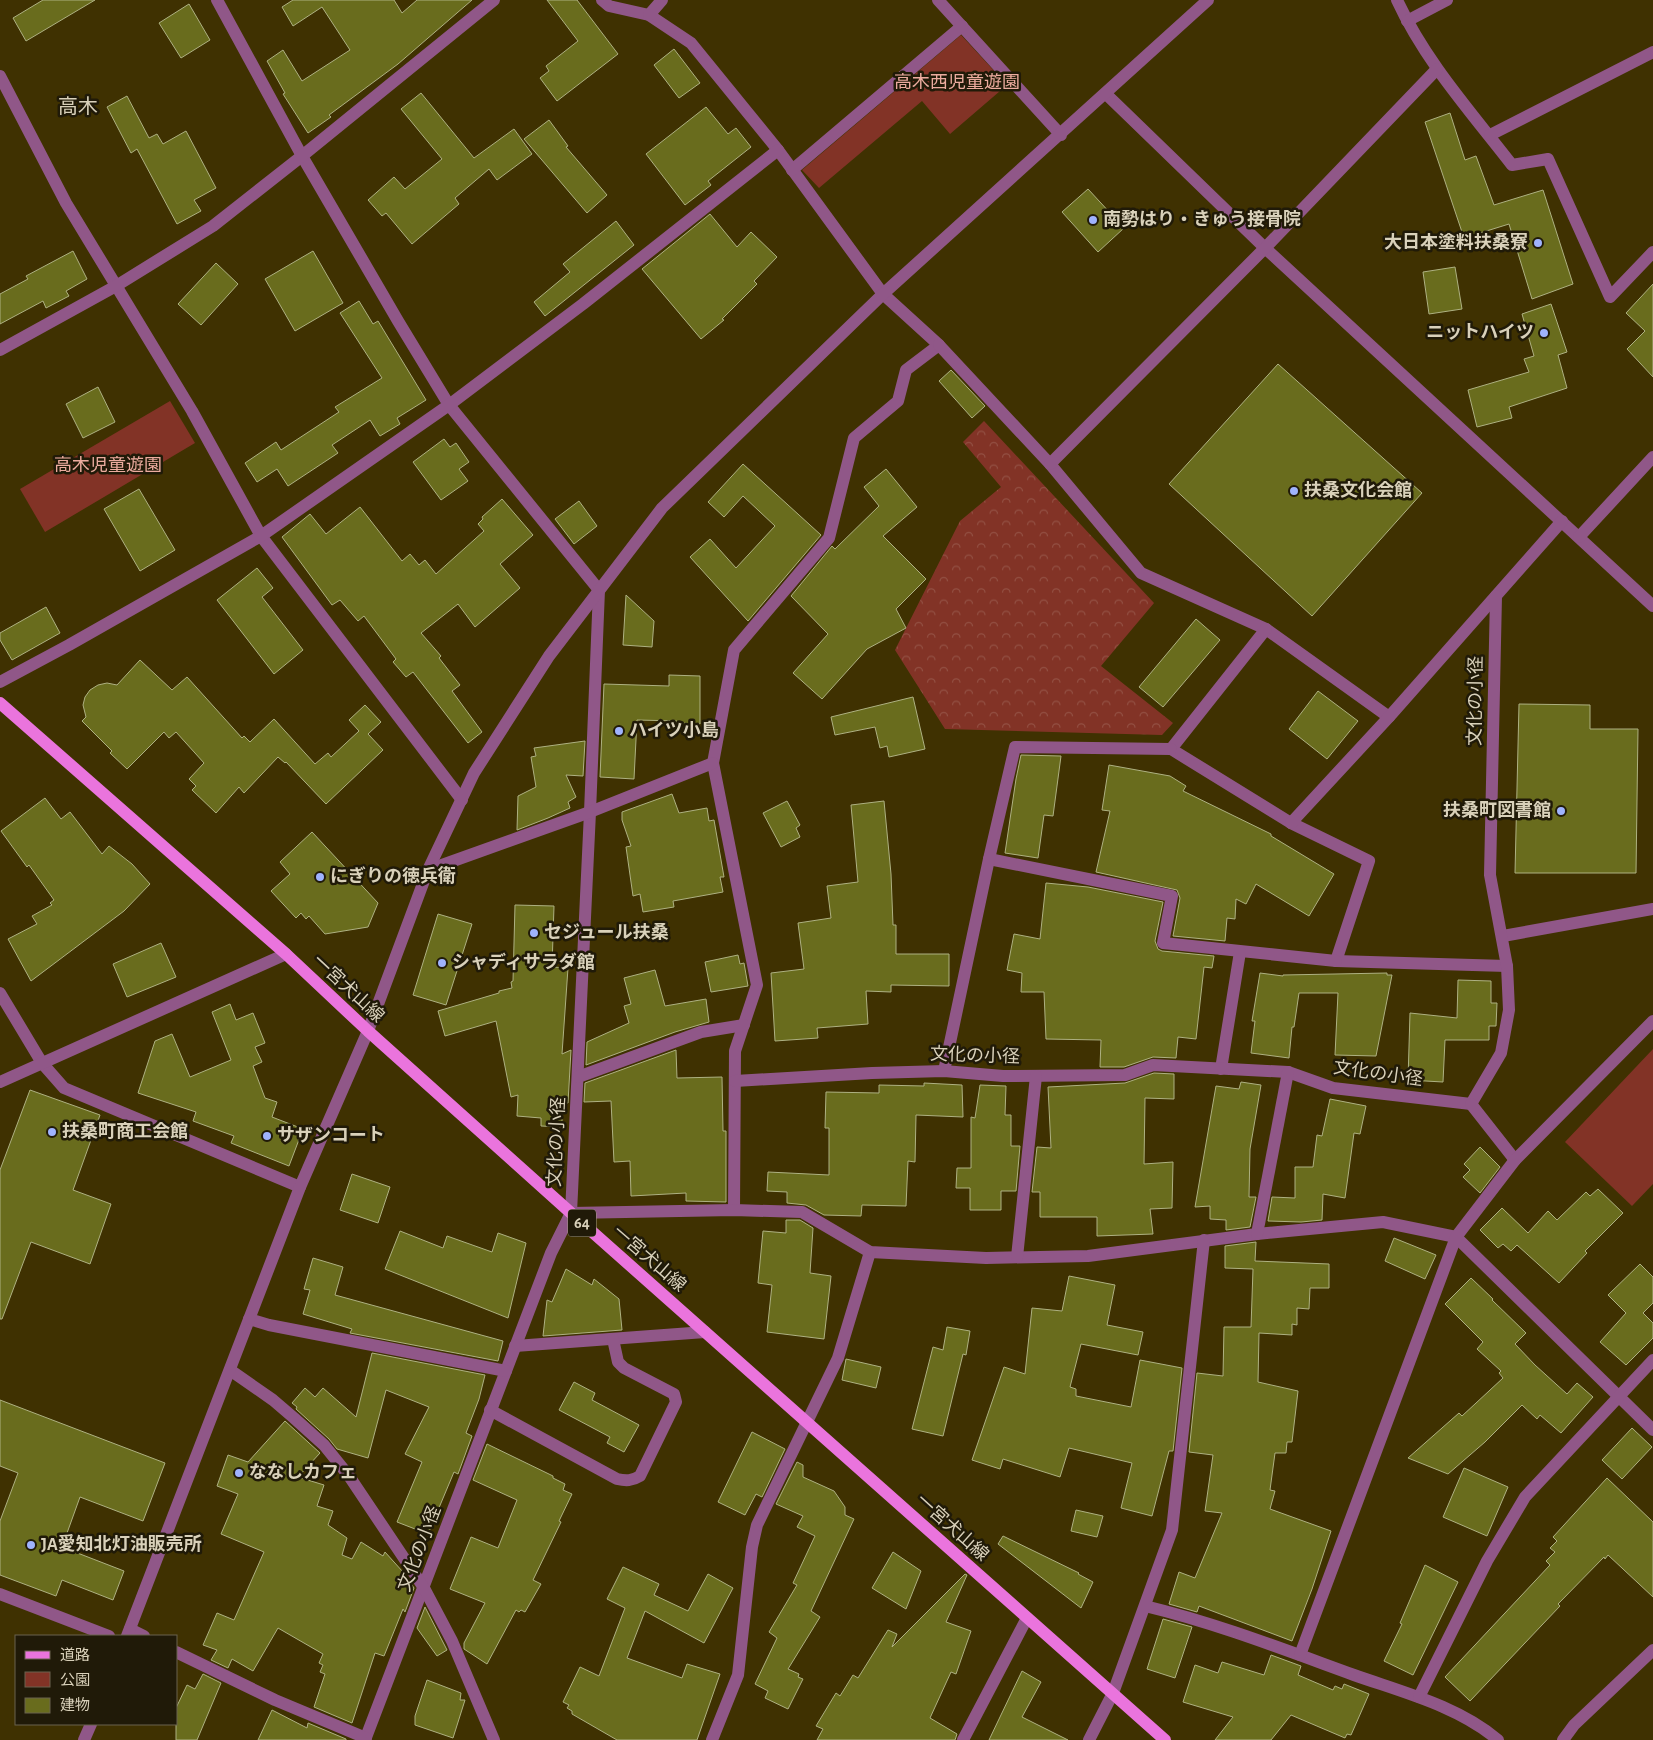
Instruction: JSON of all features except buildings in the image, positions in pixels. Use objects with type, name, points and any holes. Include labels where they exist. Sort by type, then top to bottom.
[{"type":"main road","name":"一宮犬山線","points":[[0,703],[286,954],[368,1031],[571,1213],[1165,1740]]},
{"type":"street","points":[[217,0],[302,156],[449,405],[599,590],[578,1077]]},
{"type":"street","points":[[0,350],[116,286],[213,226],[494,0]]},
{"type":"street","points":[[602,0],[609,6],[649,15],[691,43],[778,150],[884,294],[939,345],[1050,464],[1141,573],[1266,629],[1389,717]]},
{"type":"street","points":[[649,15],[662,0]]},
{"type":"street","points":[[938,0],[1061,135]]},
{"type":"street","points":[[129,1633],[300,1187],[368,1031],[428,870],[474,773],[549,656],[662,508],[884,294],[1208,0]]},
{"type":"street","points":[[1397,0],[1407,21],[1437,70],[1512,165],[1548,159],[1610,296],[1653,252]]},
{"type":"street","points":[[1407,21],[1447,0]]},
{"type":"street","points":[[792,170],[962,26]]},
{"type":"street","points":[[1490,136],[1653,52]]},
{"type":"street","points":[[1050,464],[1265,248],[1437,70]]},
{"type":"street","points":[[0,76],[66,203],[192,412],[261,536],[462,800]]},
{"type":"street","points":[[1106,94],[1265,248],[1653,606]]},
{"type":"street","points":[[0,682],[261,536],[449,405],[583,304],[778,150]]},
{"type":"street","points":[[734,1210],[735,1051],[757,985],[713,763],[734,650],[829,538],[854,438],[898,401],[906,370],[939,345]]},
{"type":"street","points":[[1579,537],[1653,457]]},
{"type":"street","points":[[1291,824],[1389,717],[1562,521]]},
{"type":"street","name":"文化の小径","points":[[735,1081],[944,1071],[1003,1076],[1124,1075],[1153,1065],[1288,1072],[1333,1088],[1472,1104],[1501,1053],[1509,1010],[1507,966],[1503,936],[1490,874],[1496,596]]},
{"type":"street","points":[[1171,749],[1266,629]]},
{"type":"street","points":[[944,1071],[1015,746],[1171,749],[1291,824],[1369,860],[1336,961]]},
{"type":"street","points":[[428,870],[590,812],[713,763]]},
{"type":"street","points":[[989,859],[1172,896],[1163,943],[1336,961],[1507,966]]},
{"type":"street","points":[[1503,936],[1653,909]]},
{"type":"street","points":[[1221,1069],[1240,952]]},
{"type":"street","points":[[0,1082],[286,954]]},
{"type":"street","points":[[0,993],[42,1063],[64,1088],[300,1187]]},
{"type":"street","points":[[1300,1655],[1456,1237],[1514,1160],[1653,1021]]},
{"type":"street","name":"文化の小径","points":[[366,1739],[551,1253],[571,1213],[578,1077],[701,1032],[744,1025]]},
{"type":"street","points":[[1257,1234],[1288,1072]]},
{"type":"street","points":[[1017,1257],[1036,1076]]},
{"type":"street","points":[[1472,1104],[1514,1160]]},
{"type":"street","points":[[571,1213],[734,1210],[802,1212],[870,1252],[986,1258],[1088,1256],[1204,1240],[1383,1222],[1456,1237],[1653,1430]]},
{"type":"street","points":[[1089,1740],[1113,1693],[1172,1530],[1204,1240]]},
{"type":"street","points":[[712,1740],[738,1675],[752,1548],[757,1525],[838,1358],[870,1252]]},
{"type":"street","points":[[249,1319],[269,1325],[506,1371]]},
{"type":"street","points":[[516,1346],[706,1332]]},
{"type":"street","points":[[490,1410],[618,1479],[634,1480],[640,1476],[676,1402],[674,1394],[624,1368],[618,1362],[614,1339]]},
{"type":"street","points":[[1419,1697],[1488,1561],[1525,1496],[1653,1360]]},
{"type":"street","points":[[230,1370],[273,1400],[324,1445],[349,1476],[424,1588],[452,1641],[494,1740]]},
{"type":"street","points":[[0,1594],[106,1635]]},
{"type":"street","points":[[1145,1606],[1186,1616],[1419,1697],[1482,1727],[1498,1740]]},
{"type":"street","points":[[962,1740],[1028,1618]]},
{"type":"street","points":[[1563,1740],[1574,1725],[1653,1650]]},
{"type":"street","points":[[178,1653],[275,1700],[366,1739]]},
{"type":"street","points":[[84,1740],[91,1725]]},
{"type":"green space","name":"高木西児童遊園","points":[[961,35],[1007,85],[950,134],[922,101],[819,188],[802,170]]},
{"type":"green space","name":"高木児童遊園","points":[[170,401],[195,443],[45,532],[20,489]]},
{"type":"green space","points":[[984,421],[1154,603],[1101,666],[1173,723],[1162,735],[945,729],[895,650],[960,521],[1001,487],[963,442]]},
{"type":"green space","points":[[1653,1049],[1653,1184],[1632,1206],[1565,1142]]},
{"type":"place","name":"南勢はり・きゅう接骨院","points":[[1093,220]]},
{"type":"place","name":"大日本塗料扶桑寮","points":[[1538,243]]},
{"type":"place","name":"ニットハイツ","points":[[1544,333]]},
{"type":"place","name":"扶桑文化会館","points":[[1294,491]]},
{"type":"place","name":"ハイツ小島","points":[[619,731]]},
{"type":"place","name":"扶桑町図書館","points":[[1561,811]]},
{"type":"place","name":"にぎりの徳兵衛","points":[[320,877]]},
{"type":"place","name":"セジュール扶桑","points":[[534,933]]},
{"type":"place","name":"シャディサラダ館","points":[[442,963]]},
{"type":"place","name":"扶桑町商工会館","points":[[52,1132]]},
{"type":"place","name":"サザンコート","points":[[267,1136]]},
{"type":"place","name":"ななしカフェ","points":[[239,1473]]},
{"type":"place","name":"JA愛知北灯油販売所","points":[[31,1545]]},
{"type":"district","name":"高木","points":[[78,107]]}]
